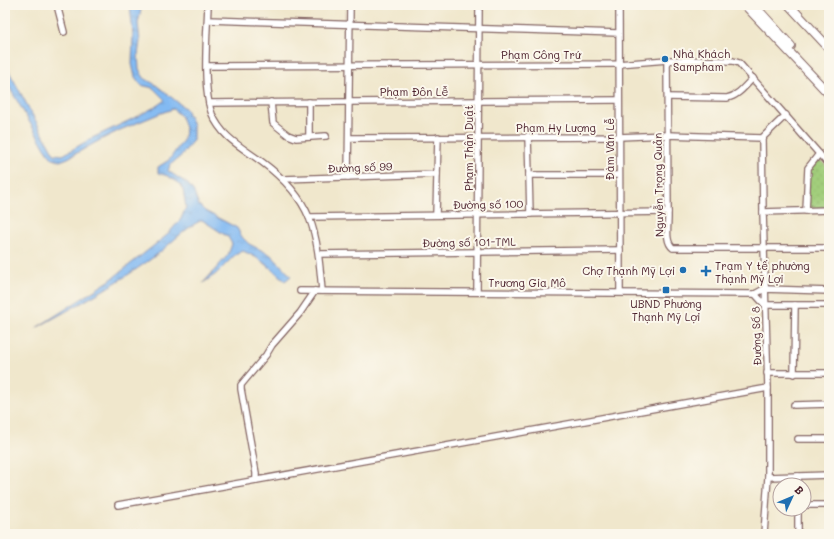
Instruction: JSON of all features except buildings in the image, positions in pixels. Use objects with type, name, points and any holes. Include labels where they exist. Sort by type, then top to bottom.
[{"type":"main road","points":[[745,5],[829,94]]},
{"type":"main road","points":[[754,5],[829,87]]},
{"type":"main road","points":[[789,5],[829,48]]},
{"type":"main road","points":[[794,5],[829,43]]},
{"type":"street","points":[[57,5],[64,32]]},
{"type":"street","points":[[208,5],[207,66],[209,103],[212,114],[230,140],[262,162],[283,179],[301,201],[315,232],[319,254],[318,291],[272,345],[266,355],[241,386],[256,480]]},
{"type":"street","points":[[348,177],[350,5]]},
{"type":"street","name":"Phạm Thận Duật","points":[[478,5],[478,292]]},
{"type":"street","name":"Đàm Văn Lễ","points":[[619,5],[618,64],[620,292]]},
{"type":"street","points":[[208,20],[618,33]]},
{"type":"street","name":"Phạm Công Trứ","points":[[207,66],[618,64],[667,60],[733,61],[739,63],[753,78],[829,165]]},
{"type":"street","name":"Nguyễn Trọng Quản","points":[[667,60],[668,241],[670,246],[673,248],[829,248]]},
{"type":"street","points":[[668,97],[732,97],[753,78]]},
{"type":"street","name":"Phạm Đôn Lễ","points":[[209,103],[619,100]]},
{"type":"street","points":[[271,102],[273,123],[288,135],[296,138],[326,136]]},
{"type":"street","points":[[309,102],[309,137]]},
{"type":"street","points":[[762,138],[786,115]]},
{"type":"street","name":"Phạm Hy Lượng","points":[[349,138],[528,136],[619,137],[668,135],[762,138]]},
{"type":"street","points":[[528,136],[530,214]]},
{"type":"street","points":[[436,215],[438,137]]},
{"type":"street","name":"Đường Số 8","points":[[762,138],[764,290],[768,388],[768,477],[764,534]]},
{"type":"street","points":[[806,211],[808,168],[819,154]]},
{"type":"street","name":"Đường số 99","points":[[283,179],[437,174]]},
{"type":"street","points":[[529,175],[619,175]]},
{"type":"street","points":[[763,212],[829,210]]},
{"type":"street","name":"Đường số 100","points":[[309,217],[668,212]]},
{"type":"street","name":"Đường số 101-TML","points":[[319,254],[620,250]]},
{"type":"street","name":"Trương Gia Mô","points":[[300,291],[755,294],[764,290],[829,291]]},
{"type":"street","points":[[755,294],[765,305],[829,305]]},
{"type":"street","points":[[794,374],[795,305]]},
{"type":"street","points":[[767,374],[829,373]]},
{"type":"street","points":[[118,504],[768,388]]},
{"type":"street","points":[[794,405],[829,404]]},
{"type":"street","points":[[798,439],[829,439]]},
{"type":"street","points":[[768,477],[829,475]]},
{"type":"street","points":[[812,505],[829,505]]},
{"type":"street","points":[[798,517],[798,529]]},
{"type":"green space","points":[[817,160],[823,162],[829,169],[829,208],[812,208],[807,204],[807,169]]},
{"type":"water","points":[[130,5],[142,5],[138,23],[140,41],[138,55],[139,69],[144,78],[156,85],[186,109],[193,125],[193,140],[181,156],[170,165],[168,171],[188,184],[194,192],[198,204],[205,211],[237,228],[242,237],[249,244],[271,255],[291,276],[285,281],[271,268],[243,251],[235,255],[216,274],[203,283],[228,255],[232,244],[228,237],[202,220],[189,228],[151,259],[123,278],[36,328],[109,281],[166,236],[181,219],[186,207],[183,190],[179,183],[168,176],[158,173],[158,167],[169,160],[184,139],[185,128],[181,116],[173,109],[120,130],[60,161],[53,159],[47,152],[12,92],[5,77],[5,64],[54,154],[63,155],[92,138],[155,107],[165,100],[153,88],[141,85],[135,77],[132,64],[133,35]]},
{"type":"place","name":"Nhà Khách Sampham","points":[[665,59]]},
{"type":"place","name":"Chợ Thạnh Mỹ Lợi","points":[[683,270]]},
{"type":"place","name":"Trạm Y tế phường Thạnh Mỹ Lợi","points":[[706,271]]},
{"type":"place","name":"UBND Phường Thạnh Mỹ Lợi","points":[[666,290]]}]
